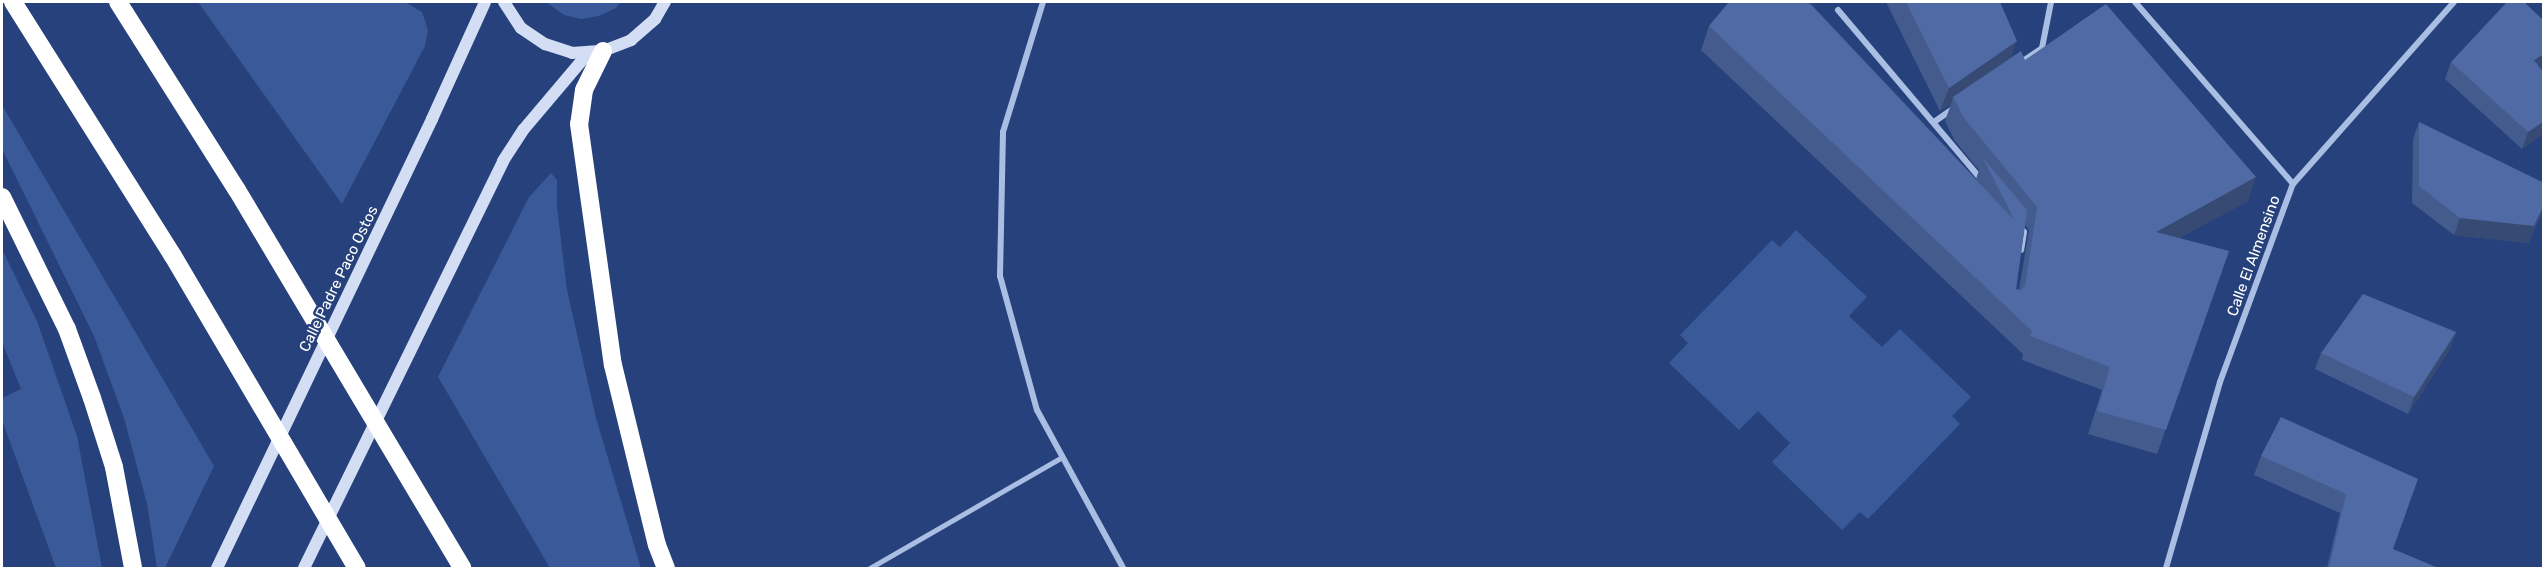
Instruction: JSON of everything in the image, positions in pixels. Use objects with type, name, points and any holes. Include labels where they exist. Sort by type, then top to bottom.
[{"type":"highway","points":[[13,2],[173,256],[357,568]]},
{"type":"highway","points":[[118,2],[237,190],[462,568]]},
{"type":"highway","points":[[596,52],[584,90],[579,124],[613,366],[666,568]]},
{"type":"highway","points":[[2,197],[67,329],[92,398],[114,467],[133,568]]},
{"type":"main road","name":"Calle Padre Paco Ostos","points":[[217,568],[432,119],[484,2]]},
{"type":"main road","points":[[504,2],[521,28],[545,44],[572,53],[596,52],[632,40],[655,20],[665,2]]},
{"type":"main road","points":[[304,568],[503,161],[524,129],[596,52]]},
{"type":"street","points":[[1043,2],[1003,132],[1000,276],[1037,410],[1123,568]]},
{"type":"street","points":[[2013,68],[2042,48],[2052,2]]},
{"type":"street","points":[[2135,2],[2293,184]]},
{"type":"street","name":"Calle El Almensino","points":[[2166,568],[2220,382],[2293,184],[2454,2]]},
{"type":"street","points":[[1838,10],[1987,186]]},
{"type":"street","points":[[1934,122],[1963,101]]},
{"type":"street","points":[[2017,222],[2024,231],[2020,254]]},
{"type":"lane","points":[[870,568],[1062,457]]},
{"type":"shaded area","points":[[198,2],[405,2],[422,12],[428,30],[425,46],[342,204]]},
{"type":"shaded area","points":[[546,2],[621,2],[616,8],[599,16],[581,19],[564,15]]},
{"type":"shaded area","points":[[2,105],[214,466],[165,568],[157,568],[147,504],[124,418],[94,336],[2,149]]},
{"type":"shaded area","points":[[551,173],[557,180],[557,207],[567,290],[596,418],[641,568],[550,568],[438,377],[529,197]]},
{"type":"shaded area","points":[[1796,230],[1867,297],[1849,316],[1882,347],[1900,329],[1971,397],[1952,416],[1960,424],[1868,519],[1860,512],[1842,530],[1772,462],[1790,443],[1758,411],[1739,430],[1669,363],[1688,343],[1680,335],[1772,240],[1780,247]]},
{"type":"shaded area","points":[[2,249],[37,321],[77,436],[102,568],[56,568],[2,420],[2,398],[21,389],[2,342]]},
{"type":"building","points":[[1729,2],[1808,2],[2015,221],[1983,158],[2027,210],[2016,289],[2021,290],[2025,286],[2037,207],[1964,118],[1953,97],[2021,51],[2025,60],[2106,4],[2256,177],[2156,232],[2229,251],[2166,430],[2097,411],[2110,367],[2030,336],[2032,331],[1709,26]]},
{"type":"building","points":[[1906,2],[2000,2],[2017,41],[1949,88]]},
{"type":"building","points":[[2507,2],[2524,2],[2544,21],[2544,54],[2534,60],[2544,73],[2544,121],[2528,132],[2451,62]]},
{"type":"building","points":[[2419,122],[2544,183],[2544,205],[2534,226],[2460,218],[2419,186]]},
{"type":"building","points":[[2363,294],[2456,332],[2414,397],[2321,353]]},
{"type":"building","points":[[2281,417],[2418,479],[2393,549],[2438,568],[2329,568],[2346,494],[2261,456]]}]
